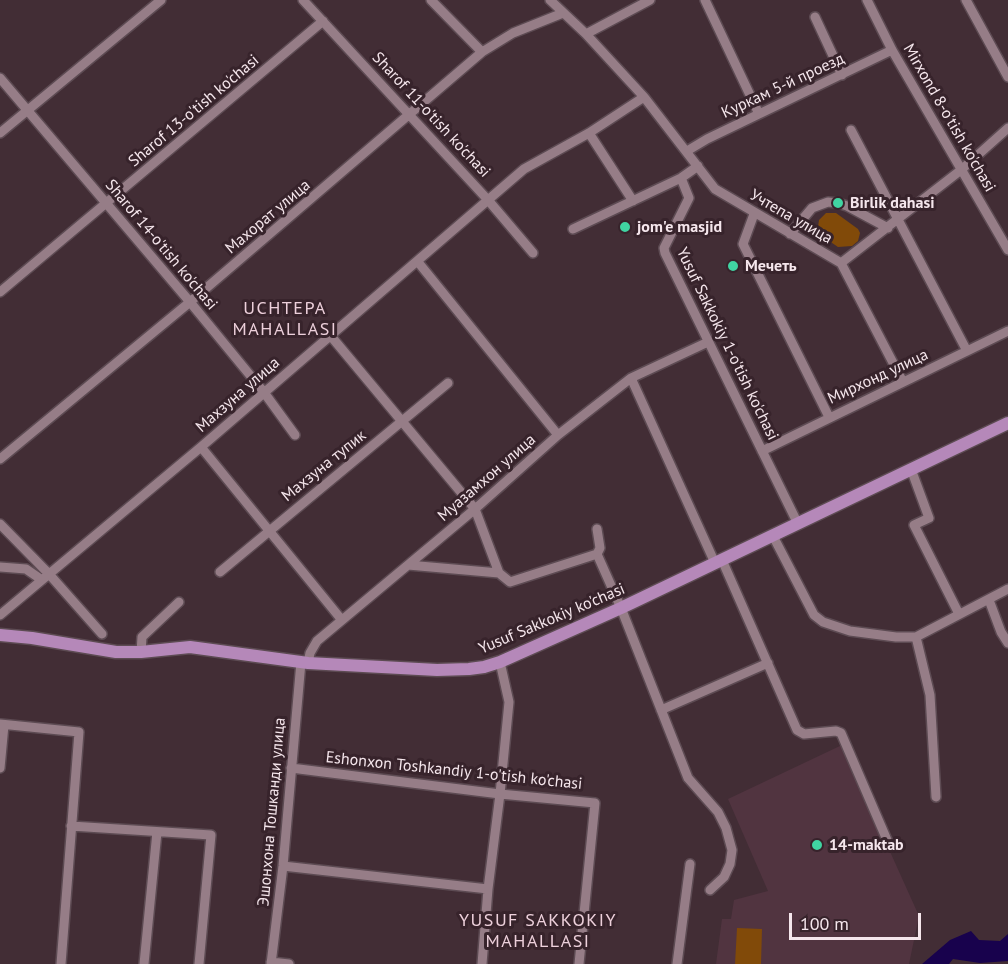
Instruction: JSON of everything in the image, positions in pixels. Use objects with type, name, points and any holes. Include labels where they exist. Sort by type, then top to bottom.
[{"type":"main road","name":"Yusuf Sakkokiy ko'chasi","points":[[0,635],[32,638],[108,652],[141,652],[190,647],[304,663],[453,670],[476,668],[500,662],[621,608],[1008,423]]},
{"type":"street","points":[[0,133],[161,0]]},
{"type":"street","name":"Sharof 11-o'tish ko'chasi","points":[[303,0],[488,200],[533,253]]},
{"type":"street","points":[[431,0],[482,52]]},
{"type":"street","name":"Учтепа улица","points":[[550,0],[586,34],[644,97],[715,189],[754,214],[841,263],[961,170],[1008,128]]},
{"type":"street","points":[[586,34],[650,0]]},
{"type":"street","points":[[705,0],[759,114]]},
{"type":"street","name":"Mirxond 8-o'tish ko'chasi","points":[[867,0],[892,50],[1008,250]]},
{"type":"street","points":[[966,0],[1008,77]]},
{"type":"street","name":"Махорат улица","points":[[0,459],[190,302],[482,52],[513,33],[563,13]]},
{"type":"street","points":[[815,17],[842,75]]},
{"type":"street","name":"Sharof 13-o'tish ko'chasi","points":[[0,292],[323,21]]},
{"type":"street","name":"Куркам 5-й проезд","points":[[687,151],[707,139],[892,50]]},
{"type":"street","name":"Sharof 14-o'tish ko'chasi","points":[[0,78],[190,302],[263,391],[295,435]]},
{"type":"street","name":"Махзуна улица","points":[[0,615],[201,447],[263,391],[418,262],[524,169],[589,133],[644,97]]},
{"type":"street","points":[[851,130],[967,351]]},
{"type":"street","points":[[589,133],[633,201]]},
{"type":"street","points":[[573,228],[681,178],[698,166]]},
{"type":"street","name":"Yusuf Sakkokiy 1-o'tish ko'chasi","points":[[681,178],[689,198],[664,248],[665,254],[798,524]]},
{"type":"street","points":[[790,234],[812,208],[828,202],[837,202],[888,228]]},
{"type":"street","points":[[754,214],[743,244],[829,417]]},
{"type":"street","points":[[418,262],[558,435]]},
{"type":"street","points":[[841,263],[903,382]]},
{"type":"street","name":"Мирхонд улица","points":[[762,451],[1008,331]]},
{"type":"street","points":[[330,335],[475,509],[499,573],[510,582],[597,554],[600,548],[597,529]]},
{"type":"street","name":"Муазамхон улица","points":[[304,663],[317,641],[341,619],[475,509],[558,435],[631,378],[708,342]]},
{"type":"street","points":[[631,378],[768,663],[797,730],[804,734],[836,731],[841,733],[887,840]]},
{"type":"street","name":"Махзуна тупик","points":[[220,572],[448,383]]},
{"type":"street","points":[[201,447],[341,619]]},
{"type":"street","points":[[910,469],[929,518],[914,525],[959,614]]},
{"type":"street","points":[[0,524],[46,577],[102,633]]},
{"type":"street","points":[[773,536],[814,615],[823,622],[859,632],[916,637],[1008,589]]},
{"type":"street","points":[[597,554],[621,608],[688,778],[718,812],[726,828],[732,850],[730,864],[724,876],[710,890]]},
{"type":"street","points":[[408,565],[499,573]]},
{"type":"street","points":[[0,567],[26,569],[46,577]]},
{"type":"street","points":[[989,600],[1001,632],[1008,643]]},
{"type":"street","points":[[141,652],[142,637],[179,602]]},
{"type":"street","points":[[916,637],[930,695],[936,797]]},
{"type":"street","points":[[482,964],[509,702],[500,662]]},
{"type":"street","name":"Эшонхона Тошканди улица","points":[[271,963],[304,663]]},
{"type":"street","points":[[662,710],[768,663]]},
{"type":"street","points":[[0,768],[2,724],[79,732],[61,964]]},
{"type":"street","name":"Eshonxon Toshkandiy 1-o'tish ko'chasi","points":[[291,768],[500,794],[595,803],[579,964]]},
{"type":"street","points":[[71,826],[211,835],[199,964]]},
{"type":"street","points":[[144,964],[157,832]]},
{"type":"street","points":[[677,964],[690,864]]},
{"type":"street","points":[[283,866],[488,889]]},
{"type":"street","points":[[271,963],[289,964]]},
{"type":"shaded area","points":[[826,213],[836,213],[858,229],[860,233],[858,241],[852,246],[838,247],[819,234],[819,220]]},
{"type":"shaded area","name":"14-maktab","points":[[842,745],[919,916],[909,964],[716,964],[722,919],[731,919],[734,900],[768,891],[728,799]]},
{"type":"shaded area","points":[[737,928],[762,929],[761,964],[735,964]]},
{"type":"shaded area","points":[[971,931],[979,940],[1000,941],[1008,934],[1008,961],[980,963],[953,959],[949,964],[922,964],[950,940]]},
{"type":"place","name":"Birlik dahasi","points":[[838,203]]},
{"type":"place","name":"jom'e masjid","points":[[625,227]]},
{"type":"place","name":"Мечеть","points":[[733,266]]},
{"type":"place","name":"14-maktab","points":[[817,845]]},
{"type":"district","name":"UCHTEPA MAHALLASI","points":[[285,319]]},
{"type":"district","name":"YUSUF SAKKOKIY MAHALLASI","points":[[538,931]]}]
